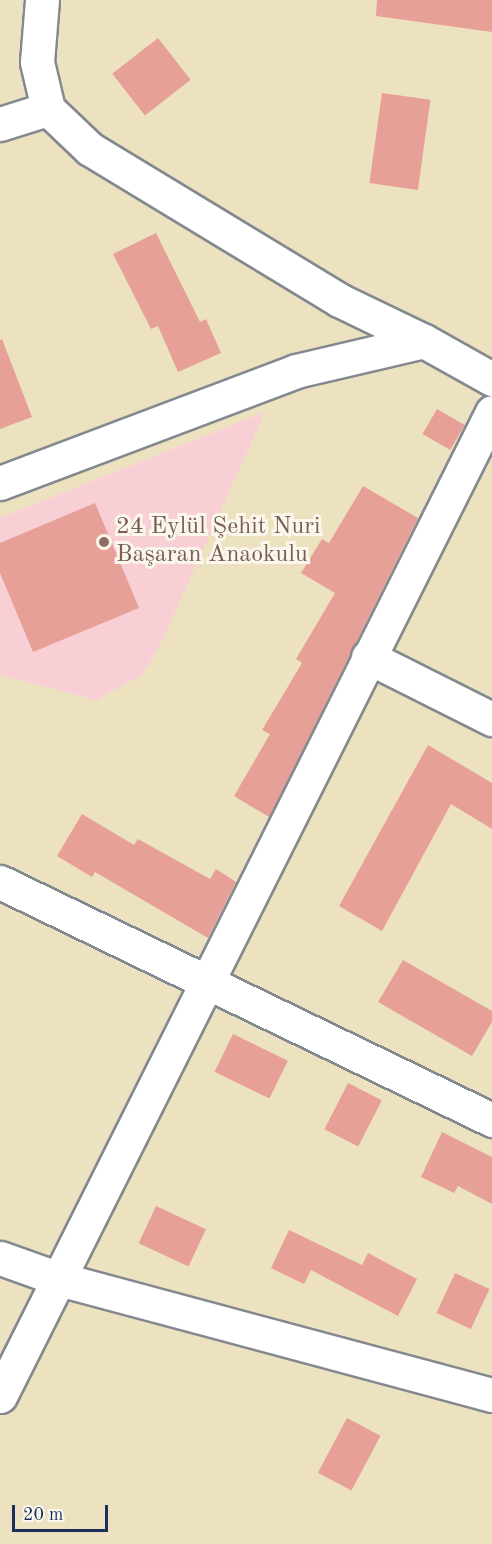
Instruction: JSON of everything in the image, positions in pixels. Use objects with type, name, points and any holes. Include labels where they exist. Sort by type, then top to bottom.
[{"type":"street","points":[[42,0],[37,62],[48,109],[90,150],[339,300],[424,341],[492,380]]},
{"type":"street","points":[[0,124],[48,109]]},
{"type":"street","points":[[0,483],[296,371],[424,341]]},
{"type":"street","points":[[0,1396],[492,412]]},
{"type":"street","points":[[368,657],[492,718]]},
{"type":"street","points":[[0,882],[207,980],[492,1120]]},
{"type":"street","points":[[0,1258],[59,1279],[492,1395]]},
{"type":"shaded area","name":"24 Eylül Şehit Nuri Başaran Anaokulu","points":[[265,412],[160,645],[142,675],[96,700],[0,675],[0,518]]},
{"type":"building","points":[[377,0],[492,0],[492,32],[376,16]]},
{"type":"building","points":[[158,38],[191,80],[145,115],[112,74]]},
{"type":"building","points":[[382,93],[431,100],[418,190],[369,183]]},
{"type":"building","points":[[156,233],[200,322],[206,319],[221,353],[178,372],[158,326],[151,329],[113,254]]},
{"type":"building","points":[[2,339],[32,417],[0,429],[0,340]]},
{"type":"building","points":[[437,409],[465,425],[450,450],[422,434]]},
{"type":"building","points":[[363,486],[418,518],[269,817],[234,796],[270,734],[262,730],[302,663],[296,659],[335,593],[301,573],[322,539],[329,543]]},
{"type":"building","points":[[95,503],[139,608],[33,652],[0,573],[0,543]]},
{"type":"building","points":[[428,745],[492,783],[492,829],[451,804],[382,931],[339,906]]},
{"type":"building","points":[[82,814],[134,845],[138,839],[210,879],[216,869],[236,882],[208,938],[95,872],[92,877],[57,856]]},
{"type":"building","points":[[403,960],[492,1011],[492,1022],[472,1056],[378,1002]]},
{"type":"building","points":[[233,1034],[288,1061],[269,1098],[215,1072]]},
{"type":"building","points":[[348,1083],[382,1100],[358,1147],[324,1129]]},
{"type":"building","points":[[442,1132],[492,1157],[492,1204],[458,1186],[454,1193],[421,1177]]},
{"type":"building","points":[[156,1206],[206,1229],[189,1266],[139,1243]]},
{"type":"building","points":[[289,1230],[362,1265],[368,1253],[417,1279],[398,1316],[311,1270],[304,1284],[271,1268]]},
{"type":"building","points":[[455,1273],[489,1289],[471,1329],[436,1313]]},
{"type":"building","points":[[347,1418],[381,1436],[351,1491],[318,1473]]},
{"type":"place","name":"24 Eylül Şehit Nuri Başaran Anaokulu","points":[[104,542]]}]
